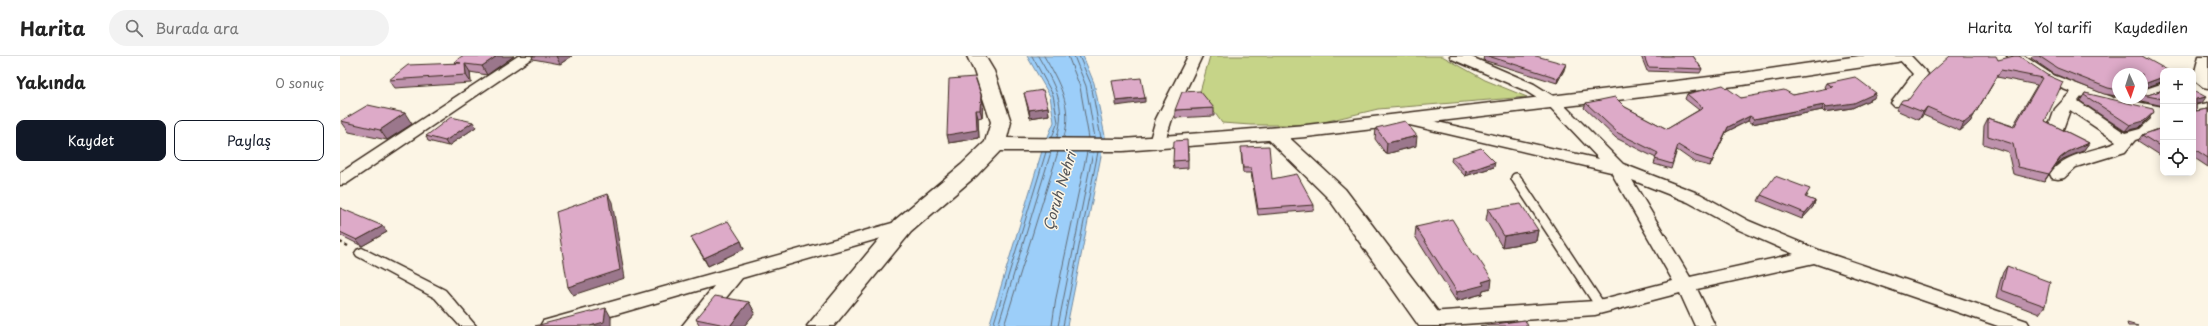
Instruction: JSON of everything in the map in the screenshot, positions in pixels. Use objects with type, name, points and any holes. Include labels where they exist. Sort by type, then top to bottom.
[{"type":"main road","points":[[820,326],[903,226],[969,170],[995,144],[1001,122],[984,71],[976,56]]},
{"type":"main road","points":[[995,144],[1026,143],[1123,145],[1274,134],[1408,120],[1553,102],[1572,98],[1743,79],[1897,56]]},
{"type":"main road","points":[[1274,134],[1337,194],[1431,323]]},
{"type":"street","points":[[340,180],[528,56]]},
{"type":"street","points":[[1157,143],[1161,125],[1195,56]]},
{"type":"street","points":[[1457,56],[1529,87],[1553,102],[1617,168],[1685,285],[1705,326]]},
{"type":"street","points":[[1899,103],[1921,74],[1903,56]]},
{"type":"street","points":[[2014,56],[2048,78],[2080,91],[2112,101]]},
{"type":"street","points":[[2200,80],[2206,56]]},
{"type":"street","points":[[2057,126],[2063,108],[2080,91]]},
{"type":"street","points":[[2068,102],[2124,138]]},
{"type":"street","points":[[2058,174],[2070,163],[2119,148],[2124,138],[2150,130],[2159,120],[2160,112],[2125,104]]},
{"type":"street","points":[[2196,110],[2208,108]]},
{"type":"street","points":[[1408,120],[1617,168],[1694,198],[1743,225],[1815,256],[2020,326]]},
{"type":"street","points":[[550,326],[903,226]]},
{"type":"street","points":[[362,253],[440,294],[469,326]]},
{"type":"street","points":[[1431,323],[1601,307],[1685,285],[1815,256]]},
{"type":"street","points":[[692,326],[736,273]]},
{"type":"lane","points":[[2148,93],[2160,89]]},
{"type":"lane","points":[[1516,178],[1601,307]]},
{"type":"green space","points":[[1210,56],[1442,56],[1485,80],[1527,97],[1378,109],[1311,125],[1251,125],[1222,123],[1200,92]]},
{"type":"water","name":"Çoruh Nehri","points":[[1027,56],[1083,56],[1094,83],[1105,136],[1067,326],[989,326],[1042,151],[1054,122],[1050,96]]},
{"type":"building","points":[[462,56],[497,56],[482,66],[465,64],[466,75],[389,80],[408,65],[461,63],[454,62]]},
{"type":"building","points":[[1488,56],[1536,56],[1566,64],[1558,78]]},
{"type":"building","points":[[1644,56],[1693,56],[1702,69],[1648,67]]},
{"type":"building","points":[[1950,56],[1996,56],[1998,60],[2019,56],[2047,75],[2063,82],[2045,121],[2089,143],[2068,152],[2060,158],[2049,174],[2018,167],[2013,144],[1988,136],[1988,118],[2014,127],[2042,78],[2001,70],[1974,115],[1964,123],[1927,107],[1923,112],[1900,103],[1902,100],[1909,99],[1924,79]]},
{"type":"building","points":[[2039,56],[2142,56],[2164,68],[2160,68],[2160,78],[2148,83],[2148,68],[2112,68],[2112,89],[2057,68]]},
{"type":"building","points":[[975,77],[981,95],[980,110],[976,110],[977,130],[947,135],[949,79]]},
{"type":"building","points":[[1855,77],[1876,93],[1854,103],[1826,107],[1824,105],[1754,119],[1750,116],[1728,127],[1712,161],[1696,156],[1678,145],[1672,164],[1655,159],[1658,153],[1618,133],[1586,103],[1615,97],[1625,107],[1667,129],[1703,108],[1687,94],[1723,85],[1741,98],[1784,90],[1793,95],[1833,87],[1827,83]]},
{"type":"building","points":[[1141,78],[1145,98],[1116,101],[1112,81]]},
{"type":"building","points":[[1043,90],[1048,107],[1029,110],[1024,93]]},
{"type":"building","points":[[1200,91],[1214,108],[1175,110],[1182,92]]},
{"type":"building","points":[[2160,91],[2160,98],[2148,95]]},
{"type":"building","points":[[2196,92],[2206,97],[2196,99]]},
{"type":"building","points":[[2085,93],[2112,99],[2112,104],[2132,104],[2153,109],[2154,112],[2144,121],[2130,125],[2084,95]]},
{"type":"building","points":[[368,105],[405,113],[380,130],[341,121]]},
{"type":"building","points":[[2208,109],[2208,158],[2196,150],[2196,111]]},
{"type":"building","points":[[451,117],[473,122],[445,141],[426,136]]},
{"type":"building","points":[[1405,121],[1417,136],[1387,143],[1376,128]]},
{"type":"building","points":[[2160,129],[2160,146],[2142,135]]},
{"type":"building","points":[[1187,140],[1188,160],[1173,161],[1174,141]]},
{"type":"building","points":[[1269,146],[1272,179],[1297,174],[1314,205],[1258,209],[1251,168],[1243,168],[1241,147]]},
{"type":"building","points":[[1481,148],[1495,162],[1466,172],[1452,157]]},
{"type":"building","points":[[1775,176],[1810,189],[1805,197],[1815,201],[1805,213],[1761,195]]},
{"type":"building","points":[[608,194],[620,270],[568,287],[556,212]]},
{"type":"building","points":[[1521,204],[1538,230],[1504,236],[1488,209]]},
{"type":"building","points":[[340,208],[383,226],[357,240],[340,232]]},
{"type":"building","points":[[1452,219],[1474,255],[1476,255],[1492,279],[1482,282],[1484,285],[1457,292],[1416,227]]},
{"type":"building","points":[[728,221],[741,241],[704,258],[691,237]]},
{"type":"building","points":[[2007,266],[2050,282],[2045,306],[2001,290]]},
{"type":"building","points":[[715,296],[749,302],[730,326],[696,319]]},
{"type":"building","points":[[606,308],[604,322],[590,326],[535,326]]},
{"type":"building","points":[[1525,320],[1528,326],[1480,326]]},
{"type":"building","points":[[2127,323],[2138,326],[2128,326]]}]
